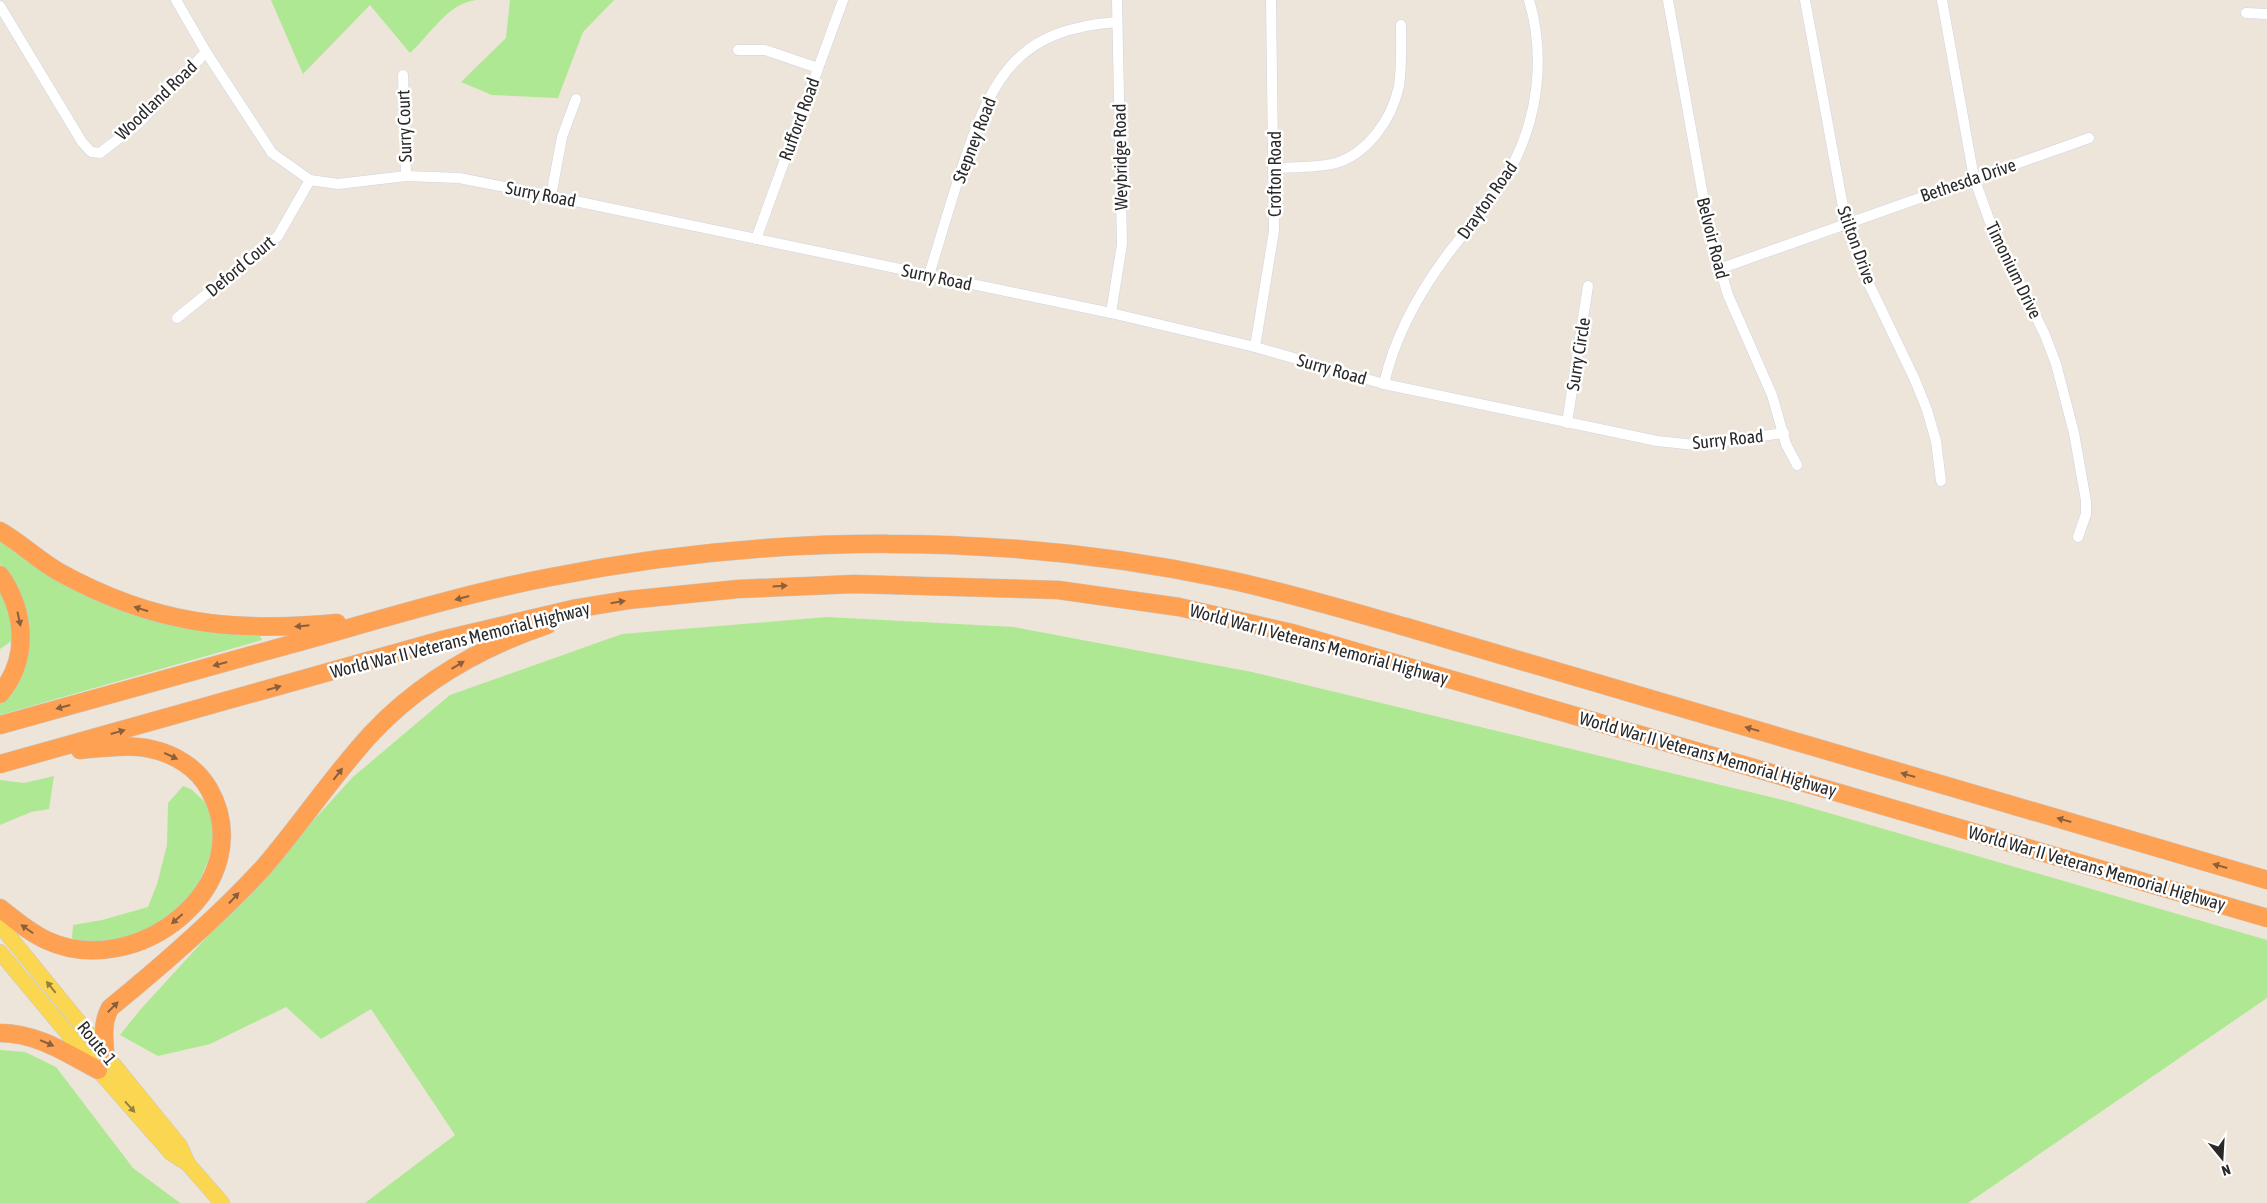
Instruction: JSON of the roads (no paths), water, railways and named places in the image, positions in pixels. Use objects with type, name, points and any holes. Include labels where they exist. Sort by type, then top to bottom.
[{"type":"highway","points":[[0,530],[57,570],[90,588],[134,606],[170,617],[229,626],[260,628],[290,628],[385,618]]},
{"type":"highway","name":"World War II Veterans Memorial Highway","points":[[0,725],[385,618],[547,577],[687,555],[761,548],[917,544],[1013,549],[1116,560],[1224,579],[1353,612],[2267,880]]},
{"type":"highway","points":[[0,575],[14,599],[21,629],[20,650],[14,670],[0,694]]},
{"type":"highway","name":"World War II Veterans Memorial Highway","points":[[0,764],[446,639],[574,609],[628,600],[738,589],[854,584],[1058,590],[1179,607],[1292,633],[2267,918]]},
{"type":"highway","points":[[104,1052],[103,1027],[110,1008],[223,910],[291,835],[353,755],[386,719],[431,682],[458,665],[510,638],[558,621],[574,609]]},
{"type":"highway","points":[[0,908],[35,934],[64,947],[97,952],[127,947],[158,934],[187,911],[211,876],[220,850],[221,824],[213,797],[198,773],[177,758],[164,752],[136,747],[37,754]]},
{"type":"highway","points":[[0,1033],[16,1034],[49,1044],[98,1070]]},
{"type":"main road","name":"Route 1","points":[[0,924],[180,1146],[188,1164]]},
{"type":"main road","name":"Route 1","points":[[0,952],[98,1070],[171,1153],[188,1164],[222,1203]]},
{"type":"street","name":"Surry Road","points":[[176,0],[206,52],[272,153],[310,180],[338,184],[406,176],[459,178],[1111,313],[1255,347],[1384,384],[1658,441],[1695,445],[1784,433]]},
{"type":"street","name":"Rufford Road","points":[[756,239],[843,0]]},
{"type":"street","name":"Weybridge Road","points":[[1111,313],[1122,244],[1117,0]]},
{"type":"street","name":"Crofton Road","points":[[1255,347],[1274,231],[1275,168],[1272,0]]},
{"type":"street","name":"Drayton Road","points":[[1384,384],[1393,352],[1420,296],[1438,268],[1508,173],[1526,135],[1536,93],[1538,70],[1536,26],[1529,0]]},
{"type":"street","name":"Belvoir Road","points":[[1668,0],[1705,207],[1719,269],[1728,295],[1772,395],[1786,444],[1797,465]]},
{"type":"street","name":"Stilton Drive","points":[[1805,0],[1840,199],[1846,223],[1869,284],[1915,380],[1927,410],[1936,441],[1941,480]]},
{"type":"street","name":"Timonium Drive","points":[[1942,0],[1974,178],[1991,225],[2045,335],[2066,394],[2086,501],[2086,514],[2078,538]]},
{"type":"street","name":"Woodland Road","points":[[0,6],[34,66],[82,142],[91,152],[100,153],[139,123],[206,52]]},
{"type":"street","points":[[2246,13],[2267,14]]},
{"type":"street","name":"Stepney Road","points":[[929,275],[968,149],[988,97],[1005,71],[1031,48],[1057,33],[1088,24],[1117,22]]},
{"type":"street","points":[[1275,168],[1320,166],[1348,159],[1376,134],[1387,119],[1398,87],[1400,25]]},
{"type":"street","points":[[738,50],[765,50],[818,68]]},
{"type":"street","name":"Surry Court","points":[[403,75],[406,176]]},
{"type":"street","points":[[551,196],[562,137],[576,99]]},
{"type":"street","name":"Bethesda Drive","points":[[1719,269],[2089,138]]},
{"type":"street","name":"Deford Court","points":[[177,318],[278,236],[310,180]]},
{"type":"street","name":"Surry Circle","points":[[1567,423],[1588,286]]}]
